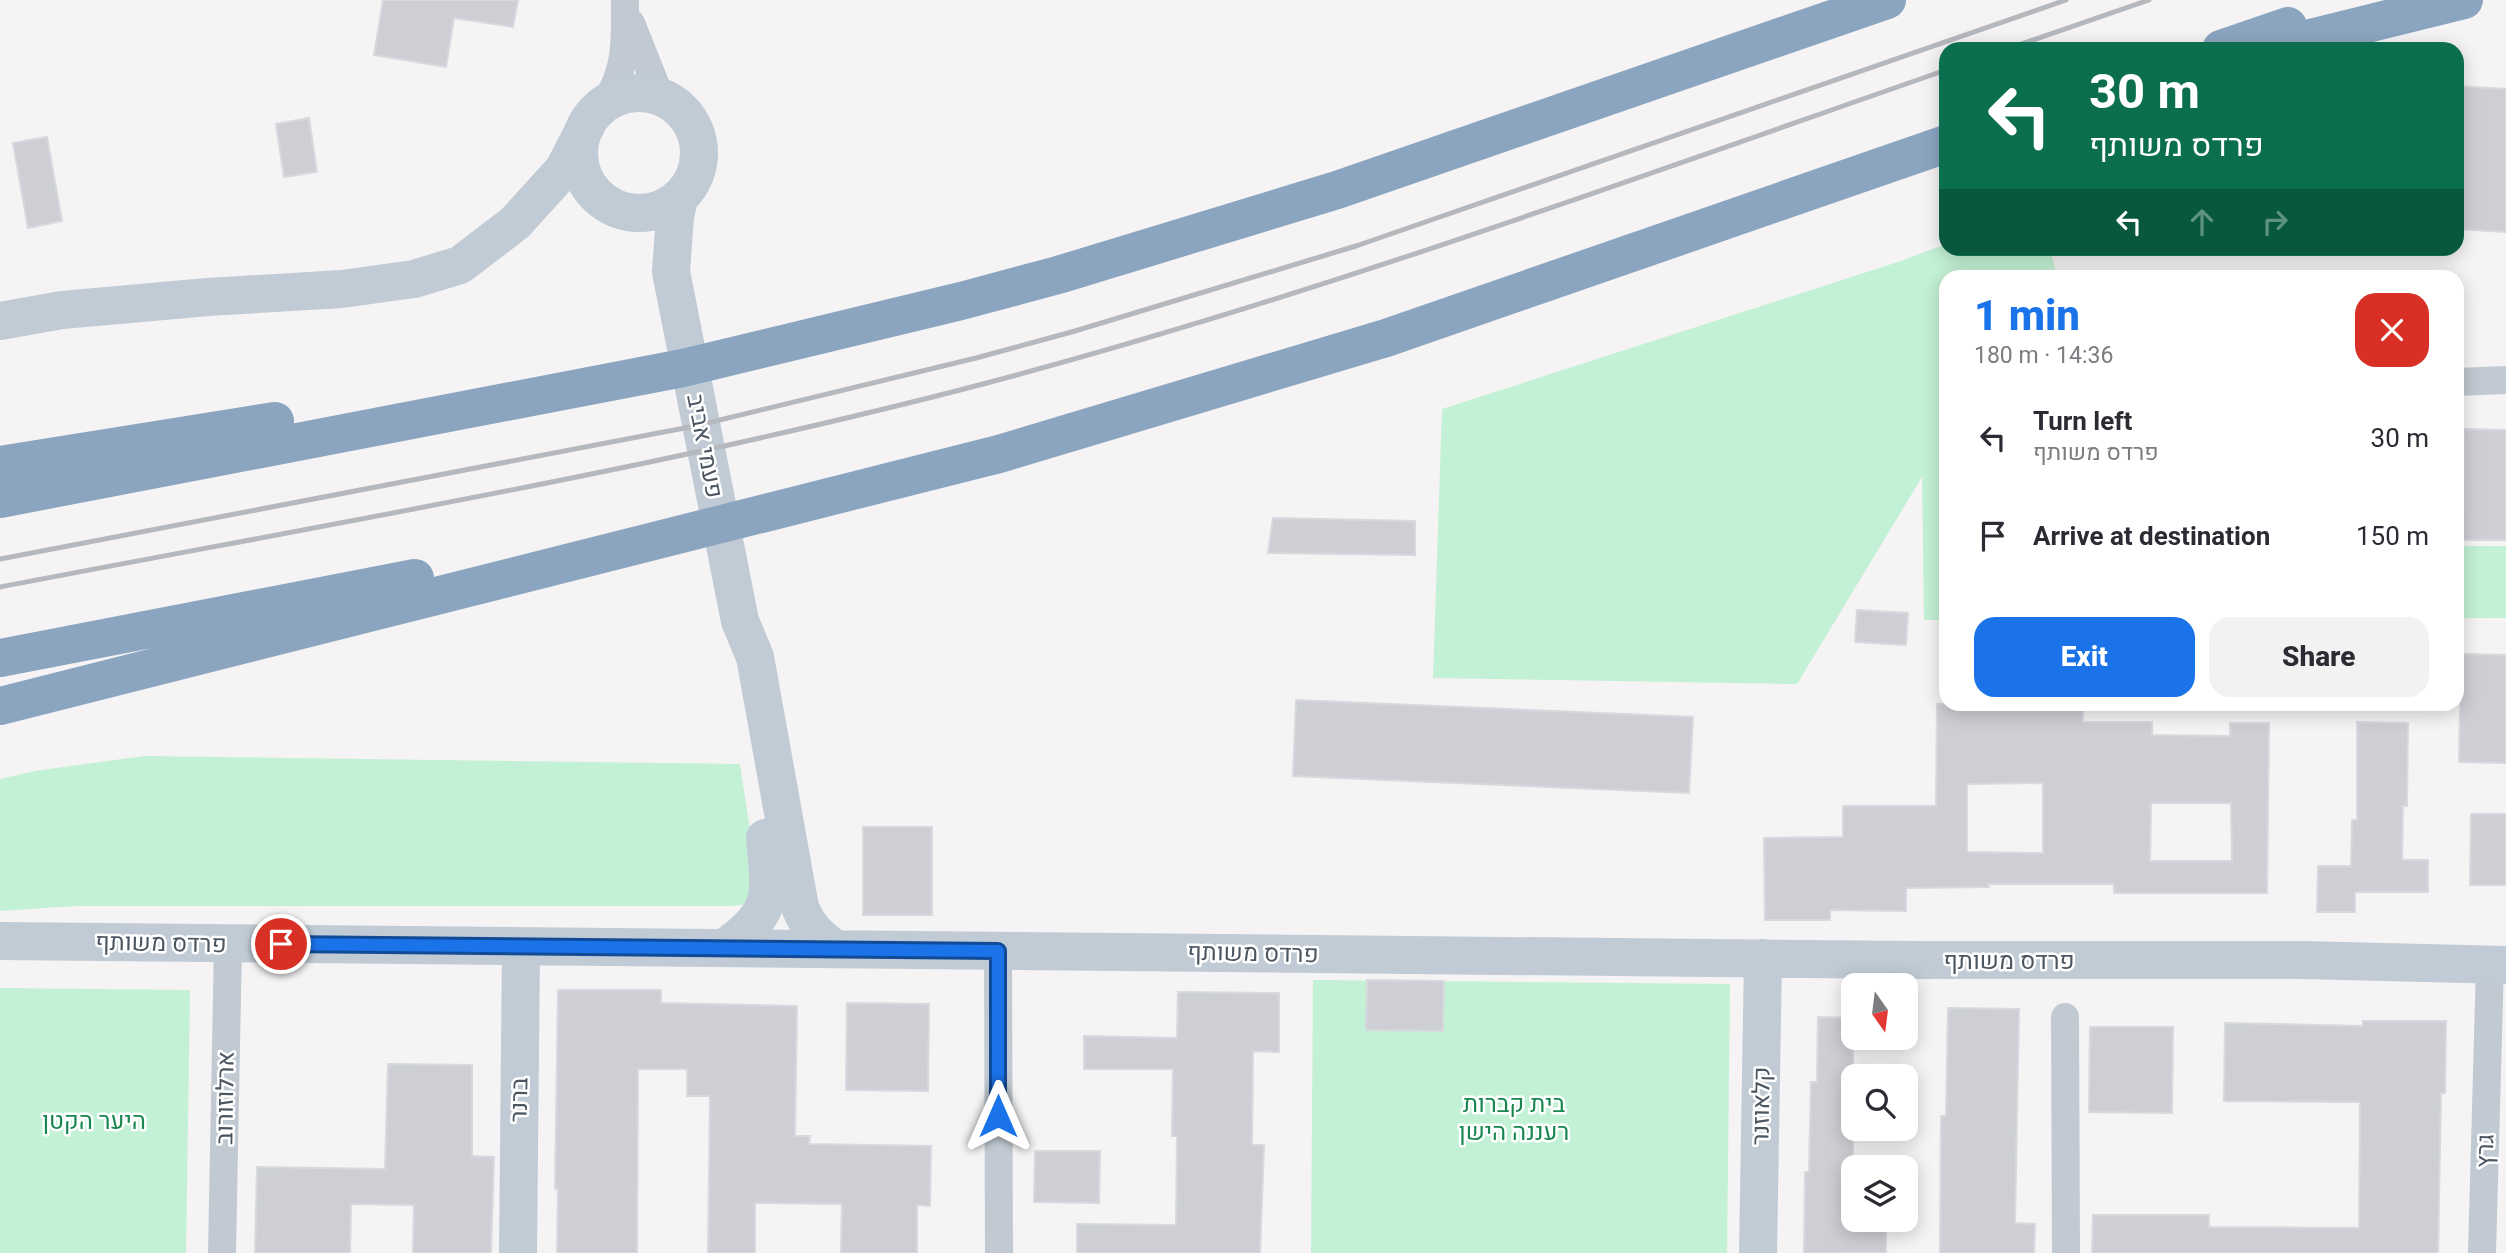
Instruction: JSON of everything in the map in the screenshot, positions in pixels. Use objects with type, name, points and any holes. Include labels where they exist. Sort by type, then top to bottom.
[{"type":"highway","points":[[0,499],[683,368],[851,329],[1058,275],[1337,190],[1885,0]]},
{"type":"highway","points":[[2241,42],[2362,0]]},
{"type":"highway","points":[[2294,42],[2464,0]]},
{"type":"highway","points":[[0,706],[999,454],[1385,338],[1939,146]]},
{"type":"highway","points":[[0,465],[851,329]]},
{"type":"highway","points":[[0,658],[809,503]]},
{"type":"street","points":[[624,1],[639,48],[660,96]]},
{"type":"street","points":[[0,321],[62,310],[342,289],[414,279],[460,265],[515,223],[564,169],[596,114],[616,87],[625,46],[624,1]]},
{"type":"street","points":[[515,223],[575,207],[652,211],[679,199],[693,180],[698,166],[697,136],[683,112],[660,96],[633,93],[617,97],[596,114],[580,146],[581,168],[596,195],[617,208]]},
{"type":"street","name":"פעמי אביב","points":[[679,199],[675,216],[671,272],[740,621],[741,671],[762,806],[770,891],[764,909],[741,936],[724,948]]},
{"type":"street","name":"פעמי אביב","points":[[617,208],[640,223],[671,272]]},
{"type":"street","points":[[2464,382],[2506,380]]},
{"type":"street","name":"פעמי אביב","points":[[740,621],[755,657],[800,907],[808,925],[817,936],[834,948]]},
{"type":"street","name":"פרדס משותף","points":[[0,941],[2049,961],[2302,960],[2498,965]]},
{"type":"street","name":"ארלוזורוב","points":[[222,1253],[228,944]]},
{"type":"street","name":"ברנר","points":[[517,1253],[521,947]]},
{"type":"street","points":[[998,951],[999,1253]]},
{"type":"street","name":"קלאוזנר","points":[[1758,1253],[1763,958]]},
{"type":"street","name":"גרץ","points":[[2482,1253],[2498,965]]},
{"type":"street","points":[[2065,1017],[2066,1253]]},
{"type":"green space","points":[[1939,247],[1939,256],[2052,256],[2055,270],[1939,270],[1939,620],[1924,620],[1922,477],[1797,684],[1433,678],[1442,409]]},
{"type":"green space","points":[[2464,546],[2506,546],[2506,618],[2464,618]]},
{"type":"green space","points":[[144,756],[740,764],[756,870],[746,904],[732,906],[75,906],[0,911],[0,779],[35,771]]},
{"type":"green space","name":"בית קברות רעננה הישן","points":[[1313,980],[1730,984],[1727,1253],[1311,1253]]},
{"type":"green space","name":"היער הקטן","points":[[0,988],[190,990],[186,1253],[0,1253]]},
{"type":"building","points":[[383,0],[518,0],[513,27],[454,18],[446,67],[374,55]]},
{"type":"building","points":[[2464,86],[2506,89],[2506,232],[2464,229]]},
{"type":"building","points":[[309,118],[317,172],[284,177],[276,124]]},
{"type":"building","points":[[47,137],[62,221],[28,228],[13,143]]},
{"type":"building","points":[[2464,429],[2506,430],[2506,540],[2464,540]]},
{"type":"building","points":[[1273,518],[1415,521],[1415,555],[1268,553]]},
{"type":"building","points":[[1857,610],[1908,613],[1906,645],[1855,642]]},
{"type":"building","points":[[2464,654],[2506,655],[2506,763],[2459,762],[2460,711],[2464,711]]},
{"type":"building","points":[[1296,700],[1693,717],[1689,793],[1293,776]]},
{"type":"building","points":[[1937,704],[1939,711],[2083,711],[2083,722],[2152,722],[2152,735],[2230,736],[2230,723],[2269,723],[2267,893],[2114,893],[2114,884],[1988,884],[1989,887],[1906,888],[1906,911],[1830,910],[1830,920],[1765,920],[1764,838],[1843,837],[1843,806],[1936,806]],"holes":[[[2043,783],[2043,853],[1967,852],[1967,784]],[[2151,803],[2231,803],[2232,861],[2150,861]]]},
{"type":"building","points":[[2357,722],[2408,723],[2407,806],[2403,806],[2402,860],[2428,860],[2428,892],[2355,892],[2355,912],[2317,912],[2318,866],[2351,866],[2352,820],[2357,820]]},
{"type":"building","points":[[2471,814],[2506,814],[2506,885],[2470,885]]},
{"type":"building","points":[[863,827],[932,827],[932,915],[863,915]]},
{"type":"building","points":[[1367,980],[1444,981],[1443,1031],[1366,1030]]},
{"type":"building","points":[[558,990],[661,990],[661,1003],[797,1006],[795,1136],[810,1136],[809,1144],[931,1146],[930,1206],[917,1205],[917,1253],[841,1253],[842,1204],[755,1203],[755,1253],[708,1253],[710,1096],[687,1096],[687,1069],[638,1069],[637,1253],[557,1253],[558,1189],[555,1189]]},
{"type":"building","points":[[1178,992],[1279,993],[1279,1052],[1253,1051],[1252,1145],[1264,1145],[1260,1253],[1077,1253],[1077,1224],[1176,1225],[1177,1136],[1172,1136],[1173,1069],[1084,1069],[1084,1036],[1177,1038]]},
{"type":"building","points":[[847,1003],[929,1004],[928,1091],[846,1090]]},
{"type":"building","points":[[1948,1008],[2019,1009],[2015,1223],[2035,1224],[2034,1253],[1940,1253],[1941,1116],[1946,1116]]},
{"type":"building","points":[[1818,1017],[1841,1018],[1841,1050],[1853,1050],[1853,1064],[1841,1064],[1841,1141],[1853,1141],[1853,1155],[1841,1155],[1841,1232],[1886,1232],[1886,1253],[1804,1253],[1805,1172],[1809,1172],[1811,1082],[1817,1082]]},
{"type":"building","points":[[2363,1021],[2446,1021],[2445,1093],[2441,1093],[2438,1253],[2092,1253],[2093,1215],[2209,1215],[2209,1227],[2359,1228],[2360,1102],[2224,1101],[2225,1023],[2363,1026]]},
{"type":"building","points":[[2090,1027],[2173,1027],[2172,1113],[2089,1112]]},
{"type":"building","points":[[388,1064],[472,1065],[472,1156],[494,1157],[491,1253],[413,1253],[414,1205],[351,1204],[350,1253],[255,1253],[257,1167],[385,1169]]},
{"type":"building","points":[[1035,1151],[1100,1151],[1099,1203],[1034,1202]]},
{"type":"railway","points":[[1945,42],[2066,0]]},
{"type":"railway","points":[[2027,42],[2149,0]]},
{"type":"railway","points":[[0,559],[695,426],[976,358],[1356,246],[1939,44]]},
{"type":"railway","points":[[0,587],[616,469],[861,415],[983,384],[1105,350],[1347,276],[1939,72]]},
{"type":"route","points":[[281,944],[998,951],[998,1116]]}]
